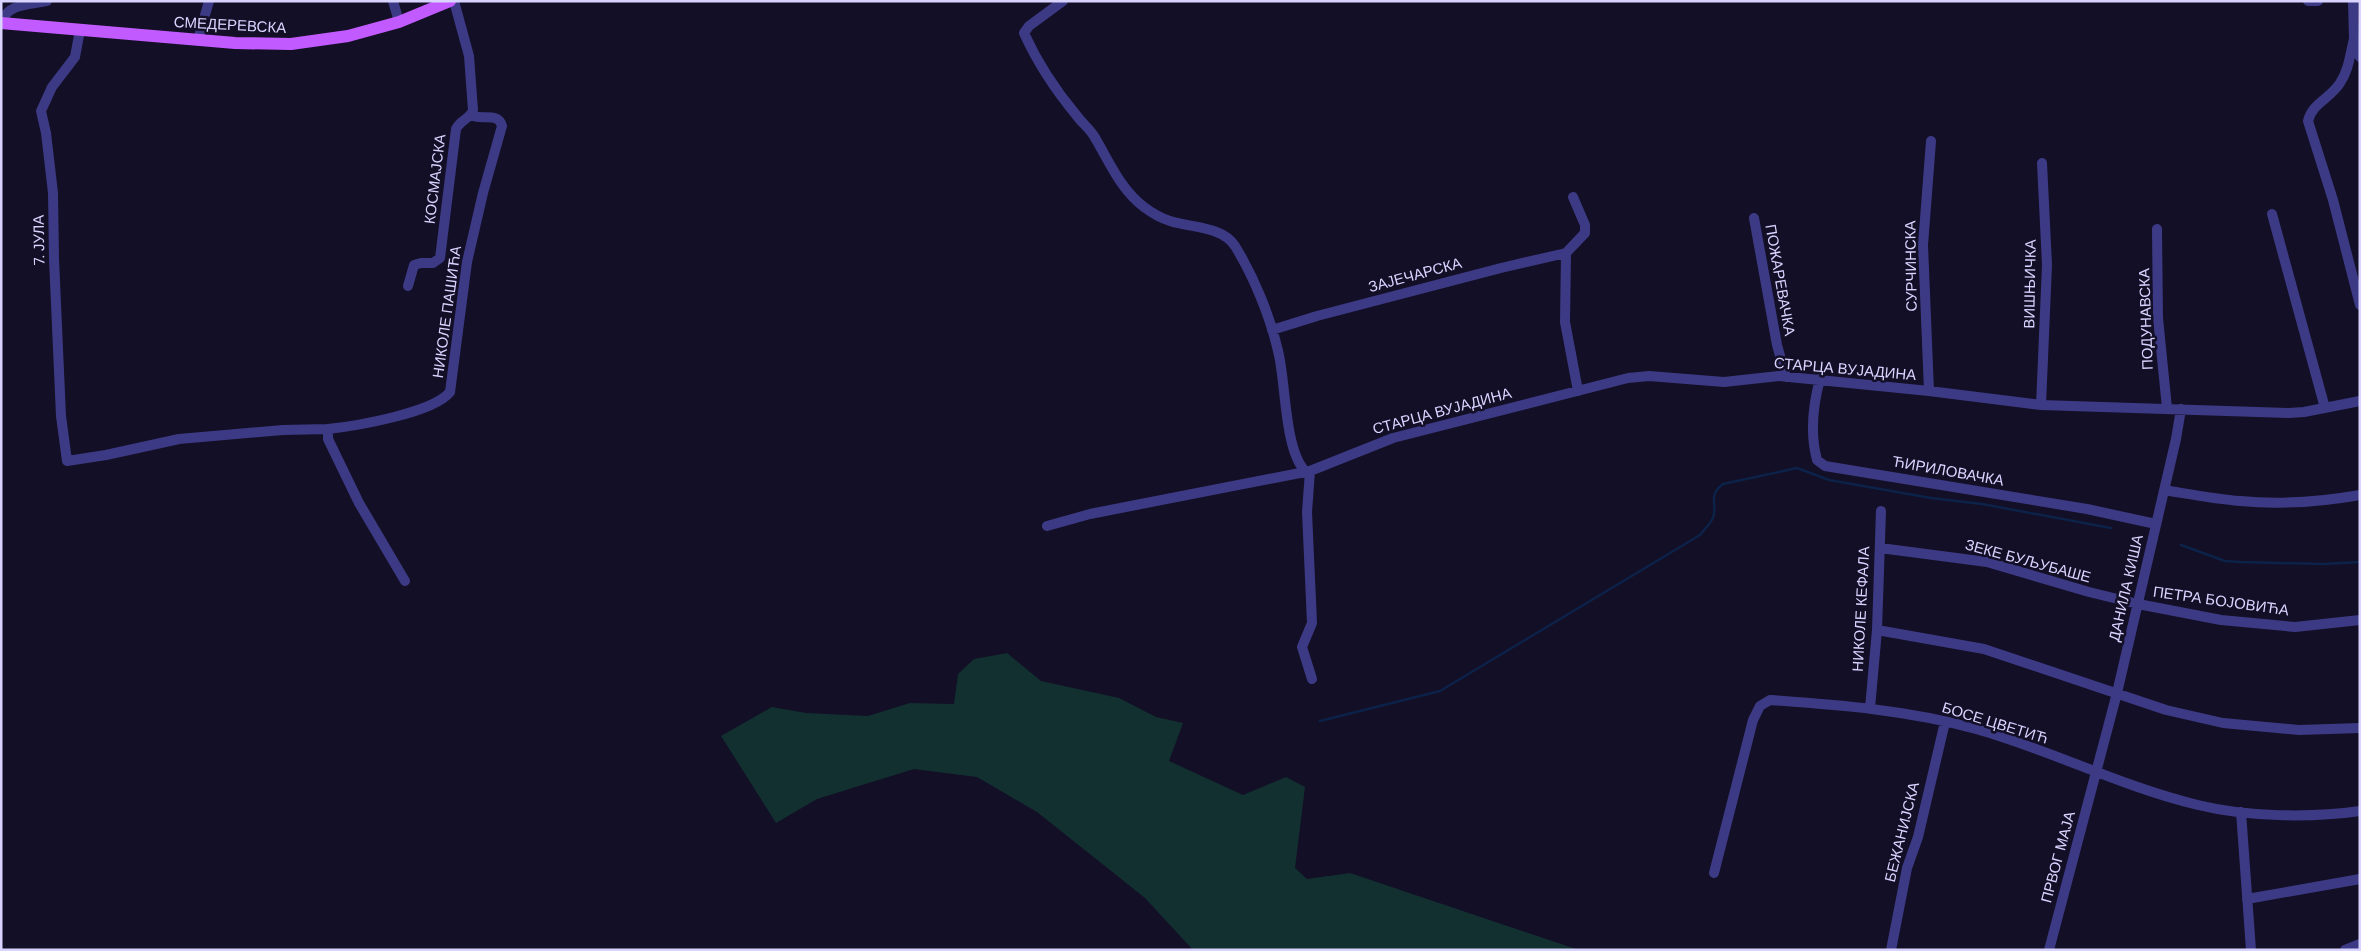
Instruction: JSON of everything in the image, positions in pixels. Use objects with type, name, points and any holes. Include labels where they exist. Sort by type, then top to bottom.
[{"type":"main road","name":"СМЕДЕРЕВСКА","points":[[2,23],[253,44],[305,44],[338,38],[399,22],[450,1]]},
{"type":"street","points":[[2,23],[6,14],[13,8],[47,1]]},
{"type":"street","points":[[198,40],[209,1]]},
{"type":"street","points":[[393,1],[399,22]]},
{"type":"street","points":[[454,1],[469,56],[473,110],[471,115]]},
{"type":"street","points":[[1063,1],[1029,26],[1024,34],[1031,48],[1078,117],[1094,136],[1110,168],[1130,194],[1148,210],[1170,222],[1222,234],[1229,238],[1251,277],[1272,330],[1279,352],[1284,405],[1290,431],[1300,464],[1307,471],[1312,623],[1302,647],[1312,678]]},
{"type":"street","points":[[2308,1],[2318,1]]},
{"type":"street","points":[[2353,1],[2354,39],[2348,65],[2341,82],[2333,92],[2312,110],[2308,121],[2333,200],[2360,305]]},
{"type":"street","name":"7. ЈУЛА","points":[[80,30],[74,57],[52,86],[41,111],[46,133],[53,193],[61,416],[67,461],[106,455],[179,439],[283,430],[328,429]]},
{"type":"street","points":[[2354,39],[2360,57]]},
{"type":"street","name":"КОСМАЈСКА","points":[[408,286],[414,265],[433,263],[440,258],[456,129],[460,123],[471,115]]},
{"type":"street","name":"НИКОЛЕ ПАШИЋА","points":[[328,429],[352,426],[411,411],[437,403],[450,392],[467,262],[485,185],[502,126],[501,121],[496,118],[477,118],[471,115]]},
{"type":"street","name":"СУРЧИНСКА","points":[[1929,391],[1923,245],[1931,141]]},
{"type":"street","name":"ВИШЊИЧКА","points":[[2041,405],[2047,265],[2042,163]]},
{"type":"street","points":[[1573,197],[1586,233],[1566,253],[1566,333],[1578,391]]},
{"type":"street","points":[[2272,214],[2325,408]]},
{"type":"street","name":"ПОЖАРЕВАЧКА","points":[[1754,218],[1777,345],[1786,376]]},
{"type":"street","name":"ПОДУНАВСКА","points":[[2157,229],[2158,318],[2167,408]]},
{"type":"street","name":"ЗАЈЕЧАРСКА","points":[[1272,330],[1325,314],[1566,253]]},
{"type":"street","name":"СТАРЦА ВУЈАДИНА","points":[[1047,526],[1090,514],[1307,471],[1393,438],[1616,380],[1640,377],[1724,382],[1786,376],[2082,408],[2167,408],[2289,413],[2360,402]]},
{"type":"street","name":"ЋИРИЛОВАЧКА","points":[[1820,379],[1814,405],[1813,431],[1817,460],[1825,466],[2087,509],[2156,524]]},
{"type":"street","name":"ДАНИЛА КИША","points":[[2096,772],[2138,604],[2181,410]]},
{"type":"street","points":[[328,429],[328,440],[355,496],[405,581]]},
{"type":"street","points":[[2164,490],[2240,501],[2277,503],[2310,502],[2360,495]]},
{"type":"street","name":"НИКОЛЕ КЕФАЛА","points":[[1870,708],[1877,630],[1881,511]]},
{"type":"street","name":"ЗЕКЕ БУЉУБАШЕ","points":[[1880,548],[1987,562],[2138,604]]},
{"type":"street","name":"ПЕТРА БОЈОВИЋА","points":[[2138,604],[2221,620],[2278,626],[2322,626],[2360,620]]},
{"type":"street","points":[[1877,630],[1937,639],[1984,649],[2166,710],[2223,723],[2299,730],[2360,728]]},
{"type":"street","name":"БОСЕ ЦВЕТИЋ","points":[[1714,873],[1752,720],[1760,706],[1770,700],[1870,708],[1977,730],[2199,806],[2241,812],[2312,814],[2360,811]]},
{"type":"street","name":"БЕЖАНИЈСКА","points":[[1891,950],[1908,868],[1918,838],[1944,722]]},
{"type":"street","name":"ПРВОГ МАЈА","points":[[2049,950],[2096,772]]},
{"type":"street","points":[[2241,812],[2251,950]]},
{"type":"street","points":[[2247,899],[2360,880]]},
{"type":"street","points":[[2345,950],[2360,944]]},
{"type":"green space","points":[[1007,653],[1041,681],[1119,698],[1156,717],[1183,723],[1169,761],[1243,795],[1286,777],[1305,787],[1295,868],[1307,879],[1350,873],[1579,950],[1193,950],[1145,898],[1037,812],[977,777],[914,769],[817,799],[776,823],[721,736],[772,707],[806,713],[868,716],[910,703],[954,704],[958,674],[974,659]]},
{"type":"waterway","points":[[1320,721],[1440,691],[1700,535],[1713,518],[1715,492],[1723,484],[1797,468],[1829,480],[1931,498],[1982,504],[2111,528]]},
{"type":"waterway","points":[[2181,545],[2225,561],[2323,564],[2360,562]]}]
